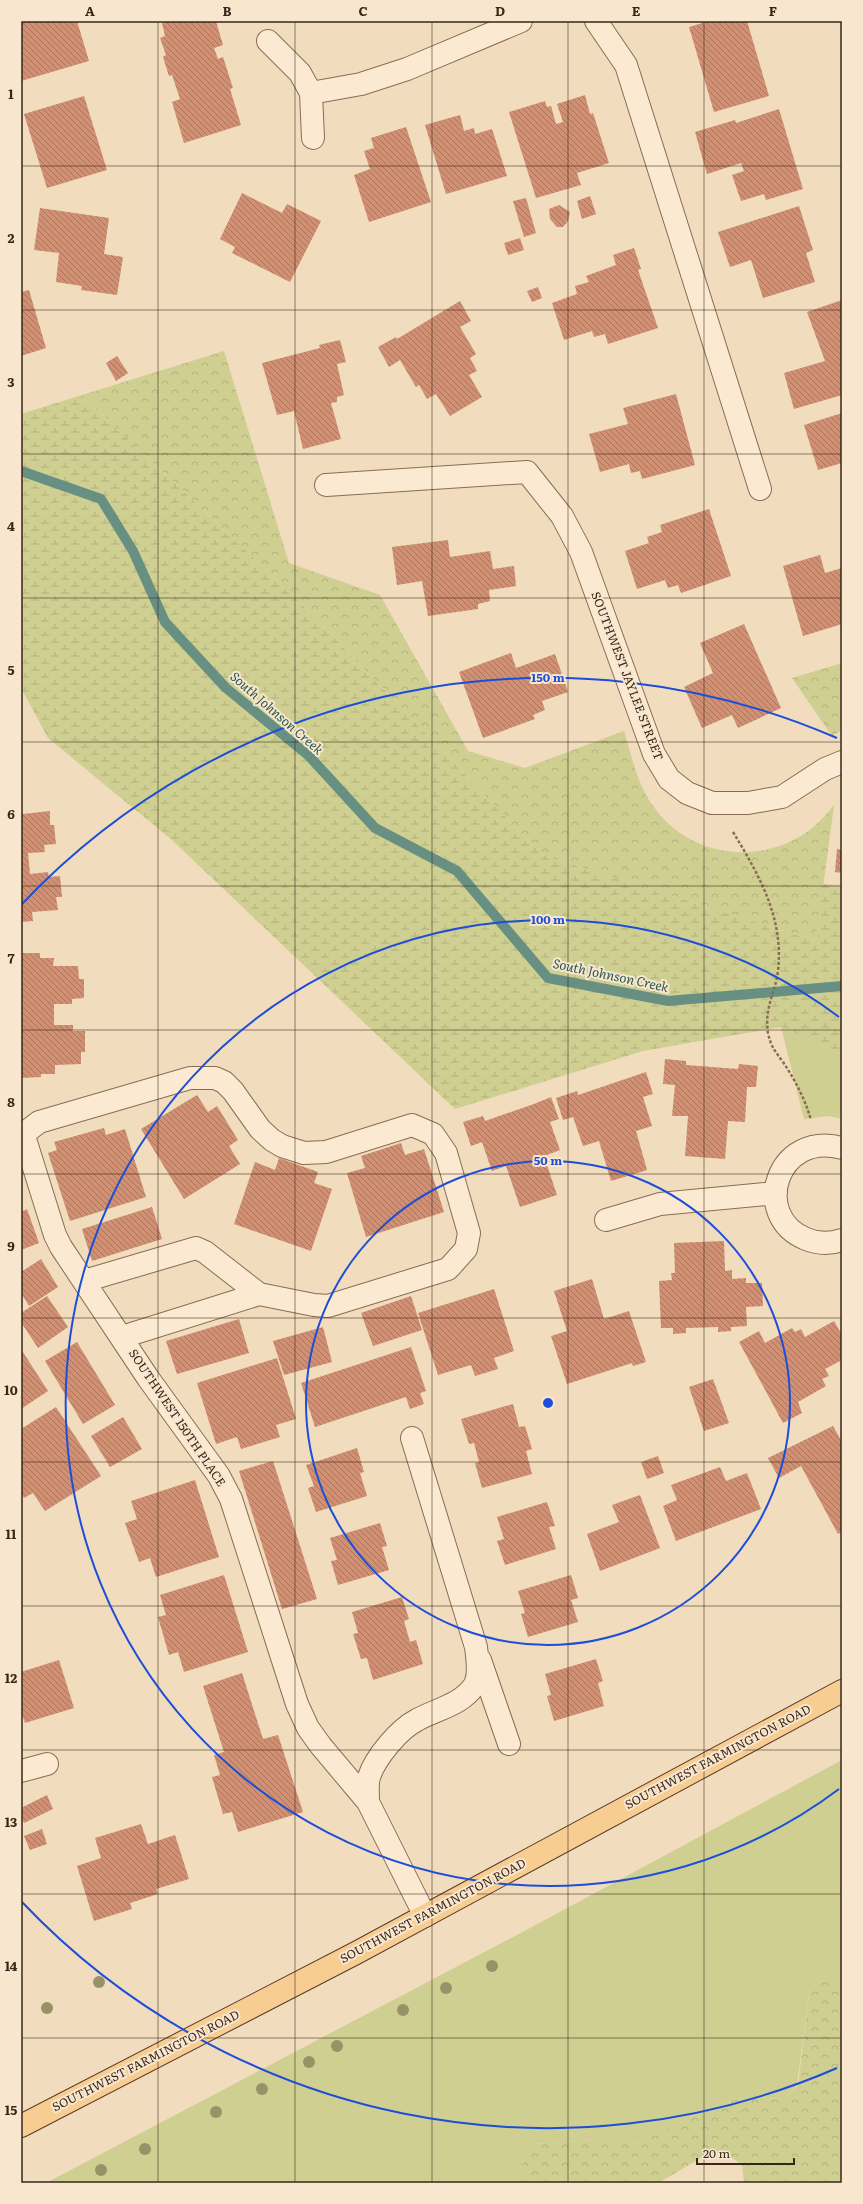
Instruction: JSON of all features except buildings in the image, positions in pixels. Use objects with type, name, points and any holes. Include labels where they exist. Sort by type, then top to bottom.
[{"type":"main road","name":"SOUTHWEST FARMINGTON ROAD","points":[[21,2126],[425,1916],[842,1691]]},
{"type":"street","points":[[311,93],[361,84],[407,69],[521,21]]},
{"type":"street","points":[[596,21],[626,65],[760,489]]},
{"type":"street","points":[[268,41],[300,74],[311,93],[313,138]]},
{"type":"street","name":"SOUTHWEST JAYLEE STREET","points":[[326,485],[527,472],[562,516],[581,552],[654,754],[669,779],[687,793],[712,803],[748,803],[782,797],[825,769],[842,762]]},
{"type":"street","name":"SOUTHWEST 150TH PLACE","points":[[260,1294],[314,1305],[328,1306],[448,1269],[466,1249],[469,1233],[446,1153],[433,1134],[412,1124],[326,1152],[304,1153],[282,1146],[272,1140],[260,1129],[233,1091],[224,1082],[215,1078],[205,1077],[190,1078],[39,1122],[26,1132],[26,1146],[60,1246],[148,1378],[219,1476],[231,1499],[297,1704],[308,1728],[368,1802],[425,1916]]},
{"type":"street","points":[[842,1148],[819,1145],[807,1147],[788,1160],[777,1181],[776,1193],[781,1217],[798,1236],[823,1243],[842,1240]]},
{"type":"street","points":[[606,1220],[660,1204],[776,1193]]},
{"type":"street","points":[[84,1281],[196,1248],[205,1252],[260,1294]]},
{"type":"street","points":[[122,1337],[260,1294]]},
{"type":"street","name":"SOUTHWEST 150TH PLACE","points":[[412,1438],[476,1647],[510,1744]]},
{"type":"street","name":"SOUTHWEST 150TH PLACE","points":[[368,1802],[368,1778],[376,1761],[385,1749],[416,1720],[461,1699],[475,1685],[479,1667],[476,1647]]},
{"type":"street","points":[[21,1771],[47,1764]]},
{"type":"path","points":[[722,803],[733,833],[748,854],[766,892],[776,924],[780,952],[778,973],[767,1010],[768,1032],[773,1051],[783,1062],[805,1101],[819,1145]]},
{"type":"green space","points":[[224,351],[289,563],[380,595],[468,751],[525,768],[624,731],[640,782],[656,810],[670,826],[687,838],[706,846],[725,851],[745,852],[766,850],[785,844],[812,828],[834,805],[816,941],[542,855],[302,604],[82,395]]},
{"type":"green space","points":[[82,395],[302,604],[542,855],[816,941],[823,884],[842,885],[842,1055],[781,1027],[643,1051],[455,1109],[172,840],[48,738],[21,688],[21,414]]},
{"type":"green space","points":[[842,663],[842,730],[832,736],[792,678]]},
{"type":"green space","points":[[781,1027],[842,1055],[842,1119],[829,1116],[804,1119]]},
{"type":"green space","points":[[842,1760],[842,1977],[809,1994],[797,2085],[785,2099],[748,2097],[715,2105],[636,2144],[599,2140],[530,2144],[517,2179],[517,2183],[46,2183],[532,1927]]},
{"type":"green space","points":[[842,1977],[842,2183],[744,2183],[742,2165],[724,2152],[706,2155],[658,2183],[517,2183],[517,2179],[530,2144],[599,2140],[636,2144],[715,2105],[748,2097],[785,2099],[798,2085],[809,1994],[823,1981]]},
{"type":"waterway","name":"South Johnson Creek","points":[[21,471],[101,499],[133,551],[165,622],[226,688],[309,756],[375,828],[457,871],[548,978],[668,1001],[842,986]]}]
